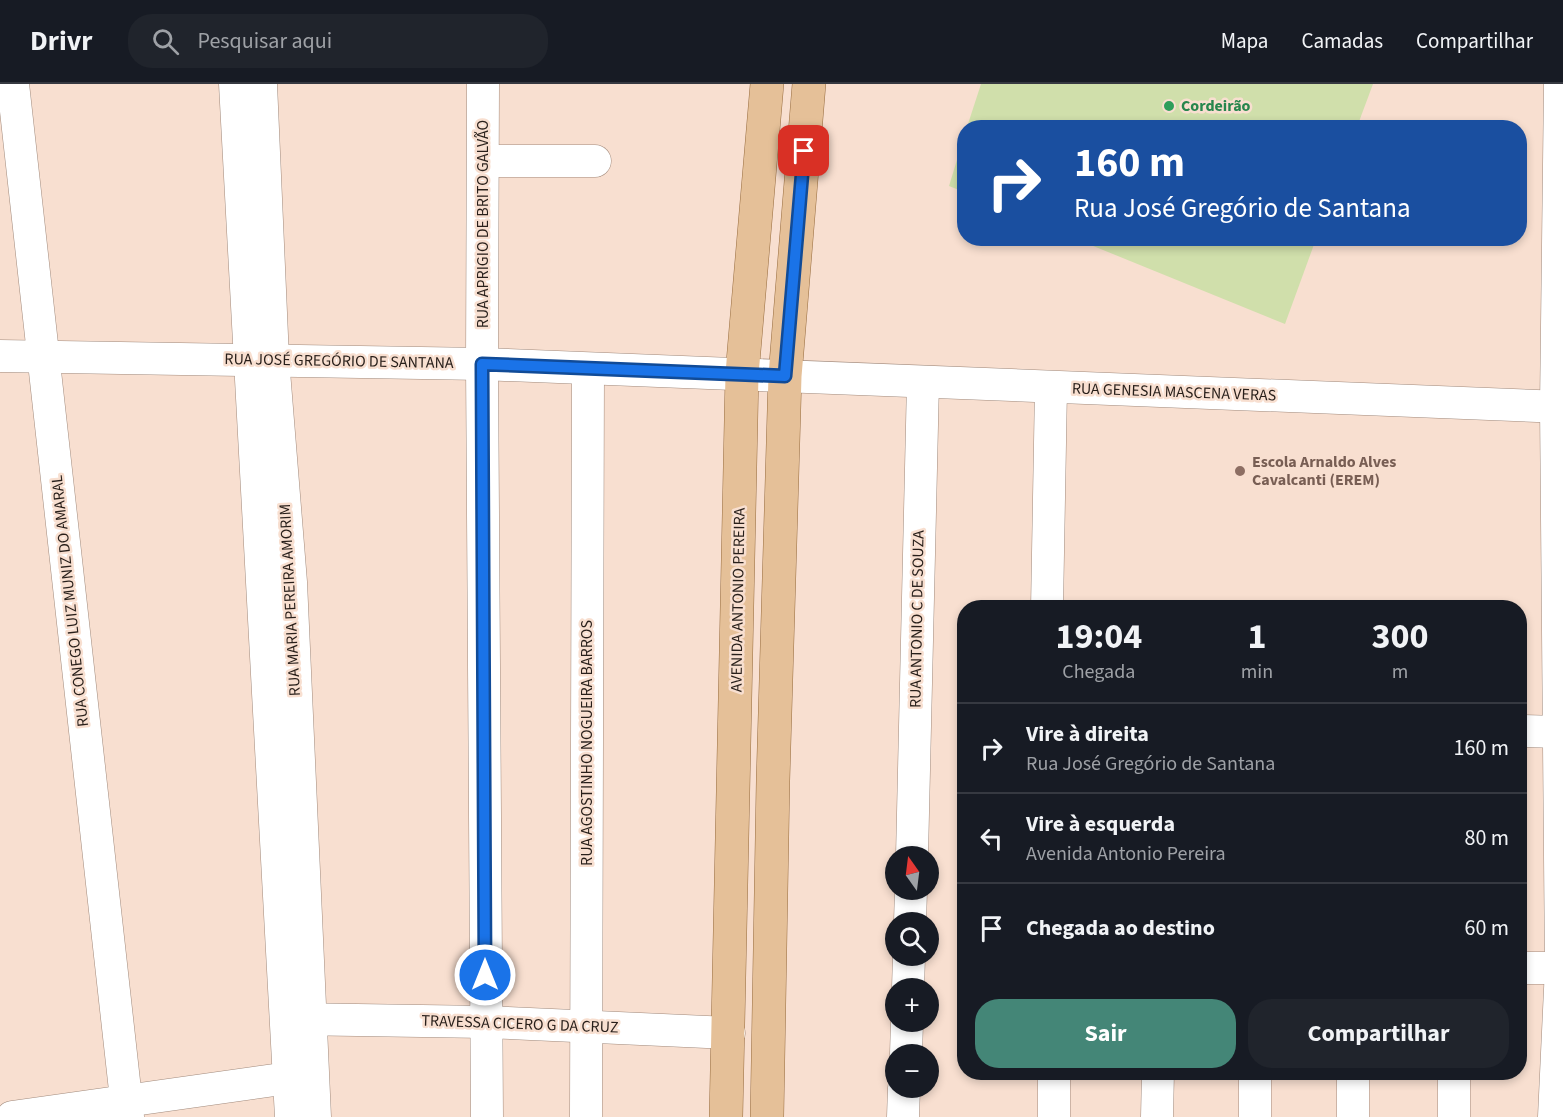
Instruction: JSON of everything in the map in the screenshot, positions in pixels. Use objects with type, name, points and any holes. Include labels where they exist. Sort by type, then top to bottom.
[{"type":"main road","name":"AVENIDA ANTONIO PEREIRA","points":[[726,1117],[742,374],[767,84]]},
{"type":"main road","points":[[767,1117],[773,781],[785,376],[809,84]]},
{"type":"main road","points":[[728,1066],[769,1067]]},
{"type":"street","name":"RUA CONEGO LUIZ MUNIZ DO AMARAL","points":[[13,84],[127,1109]]},
{"type":"street","name":"RUA MARIA PEREIRA AMORIM","points":[[235,84],[251,137]]},
{"type":"street","name":"RUA MARIA PEREIRA AMORIM","points":[[261,84],[251,137],[261,359],[291,582],[301,1076],[291,1117]]},
{"type":"street","name":"RUA APRIGIO DE BRITO GALVÃO","points":[[483,84],[482,364],[487,1117]]},
{"type":"street","points":[[1554,1117],[1562,968],[1557,732],[1560,84]]},
{"type":"street","points":[[484,161],[594,161]]},
{"type":"street","name":"RUA JOSÉ GREGÓRIO DE SANTANA","points":[[0,356],[482,364],[785,376]]},
{"type":"street","name":"RUA AGOSTINHO NOGUEIRA BARROS","points":[[586,1117],[588,369]]},
{"type":"street","name":"RUA GENESIA MASCENA VERAS","points":[[785,376],[1559,406]]},
{"type":"street","name":"RUA ANTONIO C DE SOUZA","points":[[912,846],[923,382]]},
{"type":"street","points":[[1047,600],[1051,388]]},
{"type":"street","points":[[1527,731],[1557,732]]},
{"type":"street","points":[[1527,968],[1562,968]]},
{"type":"street","name":"TRAVESSA CICERO G DA CRUZ","points":[[299,1019],[486,1022],[729,1033]]},
{"type":"street","name":"RUA MARIA PEREIRA AMORIM","points":[[301,1076],[315,1117]]},
{"type":"street","points":[[12,1117],[127,1109],[301,1076]]},
{"type":"street","points":[[1054,1080],[1054,1117]]},
{"type":"street","points":[[1157,1117],[1158,1080]]},
{"type":"street","points":[[1255,1117],[1256,1080]]},
{"type":"street","points":[[1353,1080],[1353,1117]]},
{"type":"street","points":[[1454,1080],[1454,1117]]},
{"type":"street","points":[[903,1117],[904,1098]]},
{"type":"green space","name":"Cordeirão","points":[[981,84],[1373,84],[1360,120],[969,120]]},
{"type":"green space","points":[[957,160],[957,189],[949,186]]},
{"type":"green space","points":[[1093,246],[1313,246],[1285,324]]},
{"type":"place","name":"Cordeirão","points":[[1169,106]]},
{"type":"place","name":"Escola Arnaldo Alves Cavalcanti (EREM)","points":[[1240,471]]},
{"type":"route","points":[[485,975],[482,364],[785,376],[804,151]]}]
